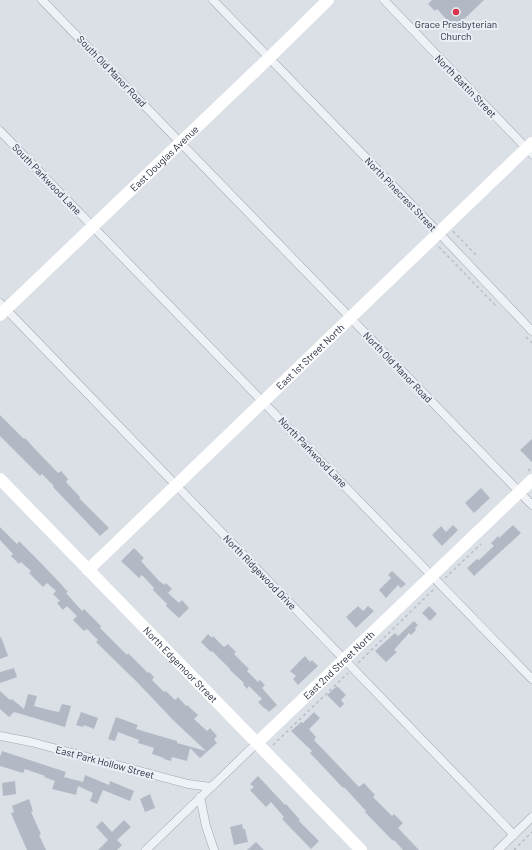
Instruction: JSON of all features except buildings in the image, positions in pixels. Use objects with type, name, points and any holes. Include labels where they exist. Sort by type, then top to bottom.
[{"type":"street","name":"South Old Manor Road","points":[[42,0],[181,142]]},
{"type":"street","name":"North Pinecrest Street","points":[[213,0],[532,331]]},
{"type":"street","name":"East Douglas Avenue","points":[[2,309],[93,226],[328,0]]},
{"type":"street","name":"North Battin Street","points":[[384,0],[530,148]]},
{"type":"street","name":"South Parkwood Lane","points":[[0,131],[93,226]]},
{"type":"street","name":"North Old Manor Road","points":[[181,142],[532,505]]},
{"type":"street","name":"East 1st Street North","points":[[88,570],[438,232],[530,148]]},
{"type":"street","name":"North Parkwood Lane","points":[[93,226],[532,678]]},
{"type":"street","name":"North Ridgewood Drive","points":[[2,309],[176,485],[514,835]]},
{"type":"street","name":"North Edgemoor Street","points":[[0,478],[361,850]]},
{"type":"street","name":"East 2nd Street North","points":[[146,850],[257,743],[349,664],[436,580],[532,480]]},
{"type":"street","name":"East Park Hollow Street","points":[[0,736],[31,742],[188,784],[211,788]]},
{"type":"street","points":[[200,797],[206,826],[214,850]]},
{"type":"street","points":[[498,850],[532,817]]},
{"type":"path","points":[[453,231],[476,255]]},
{"type":"path","points":[[437,245],[500,310]]},
{"type":"path","points":[[522,332],[532,343]]},
{"type":"path","points":[[273,746],[349,664],[436,580],[482,543]]},
{"type":"path","points":[[514,850],[532,832]]},
{"type":"place","name":"Grace Presbyterian Church","points":[[456,12]]}]
